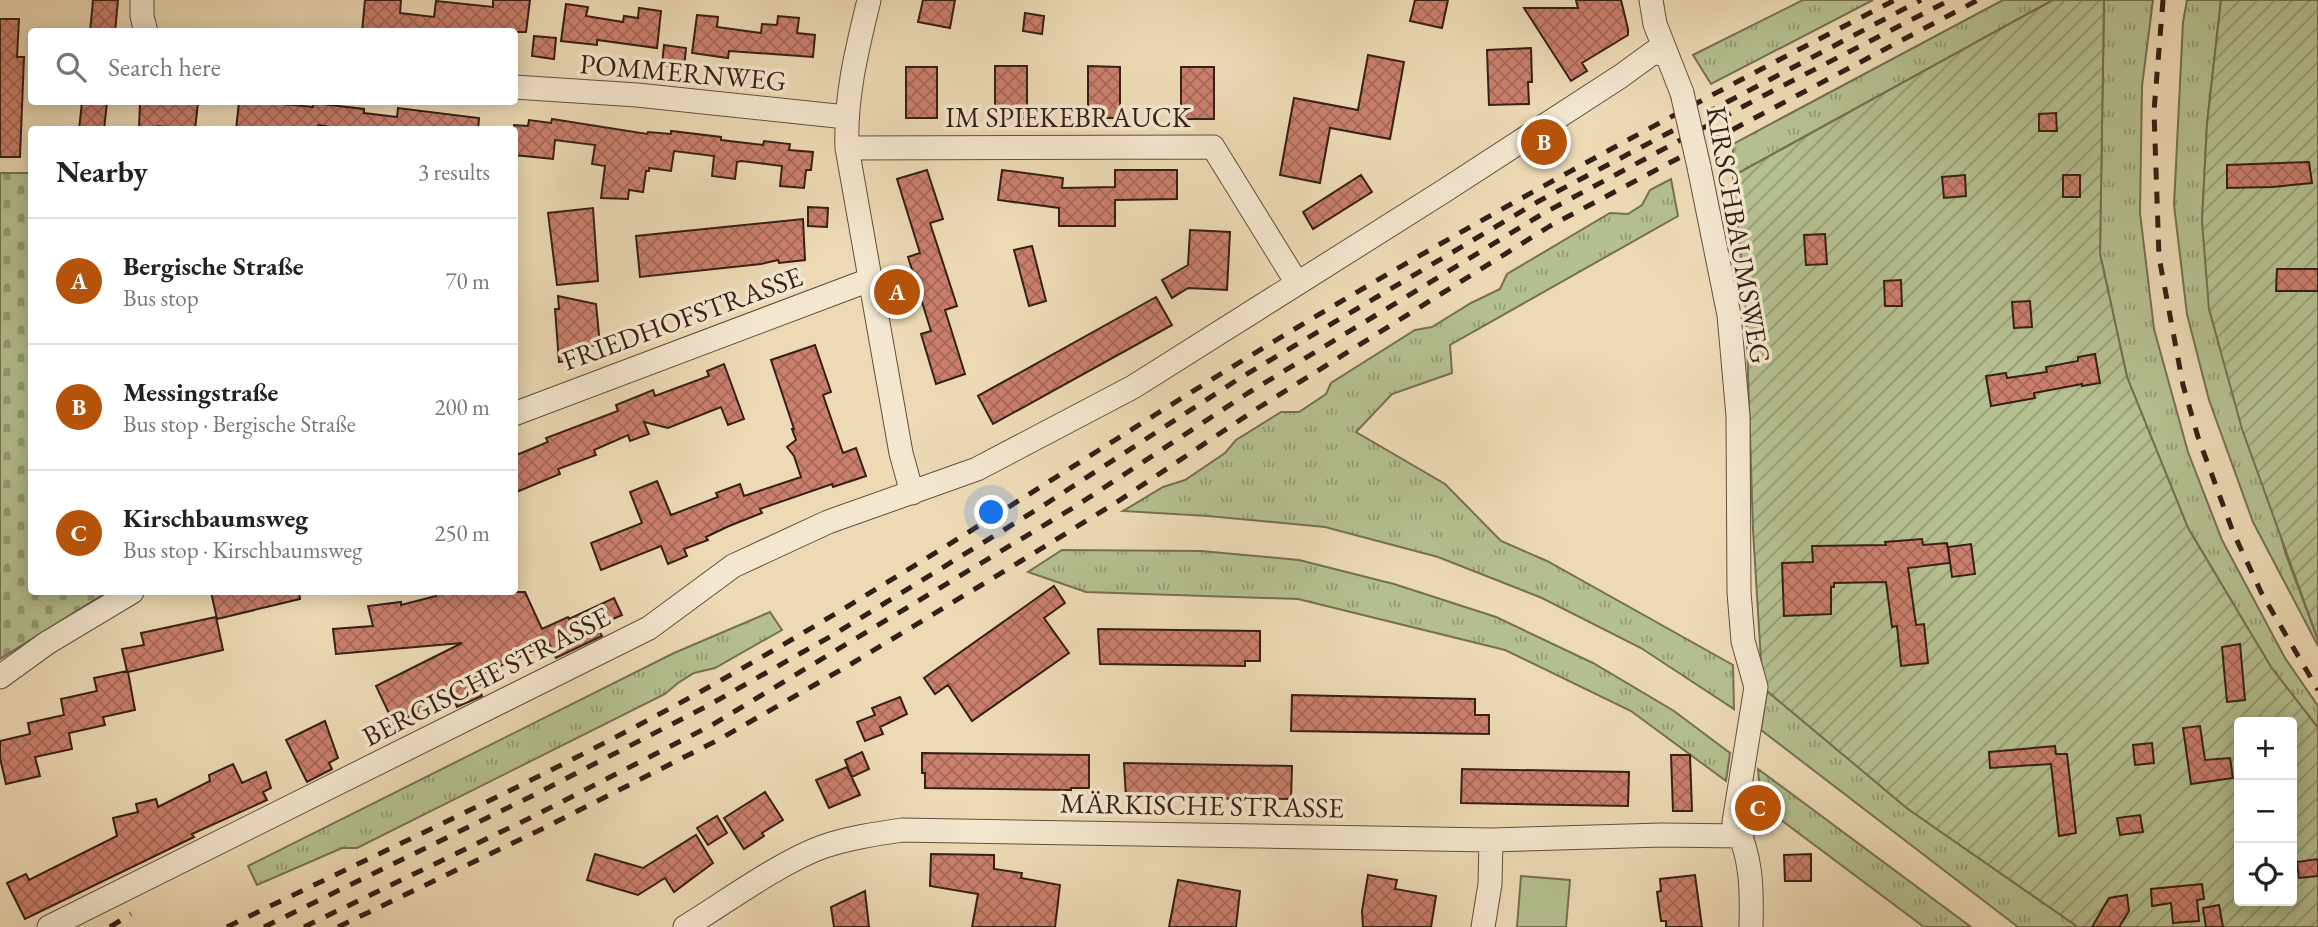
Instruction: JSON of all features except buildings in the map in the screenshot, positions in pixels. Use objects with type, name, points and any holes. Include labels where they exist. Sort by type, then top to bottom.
[{"type":"street","points":[[142,0],[145,28]]},
{"type":"street","points":[[869,0],[846,117],[847,148],[901,453],[912,493]]},
{"type":"street","name":"KIRSCHBAUMSWEG","points":[[1651,0],[1655,24],[1682,93],[1731,326],[1738,416],[1739,592],[1743,641],[1756,687],[1734,822],[1742,836],[1750,865],[1751,927]]},
{"type":"street","name":"BERGISCHE STRASSE","points":[[49,927],[649,628],[733,566],[828,522],[977,469],[1111,399],[1444,191],[1621,76],[1648,55],[1654,52],[1666,55]]},
{"type":"street","name":"POMMERNWEG","points":[[518,87],[637,95],[846,117]]},
{"type":"street","name":"IM SPIEKEBRAUCK","points":[[847,148],[1213,148],[1297,283]]},
{"type":"street","name":"FRIEDHOFSTRASSE","points":[[518,412],[872,279]]},
{"type":"street","points":[[0,677],[47,643],[127,595]]},
{"type":"street","name":"MÄRKISCHE STRASSE","points":[[685,927],[789,864],[821,848],[864,835],[902,830],[1491,840],[1662,835],[1742,836]]},
{"type":"street","points":[[1483,927],[1490,884],[1491,840]]},
{"type":"green space","points":[[1803,0],[1873,0],[1711,84],[1693,55]]},
{"type":"green space","points":[[2003,0],[2053,0],[1733,176],[1733,144]]},
{"type":"green space","points":[[2053,0],[2104,0],[2100,254],[2127,377],[2188,528],[2271,667],[2318,728],[2318,927],[2078,927],[1908,809],[1767,691],[1761,661],[1753,530],[1746,311],[1733,176]]},
{"type":"green space","points":[[2104,0],[2153,0],[2142,86],[2140,213],[2154,329],[2188,452],[2222,540],[2285,658],[2318,706],[2318,728],[2271,667],[2188,528],[2127,377],[2100,254]]},
{"type":"green space","points":[[2187,0],[2221,0],[2207,124],[2202,221],[2285,552],[2318,646],[2253,522],[2209,400],[2187,314],[2174,205],[2183,22]]},
{"type":"green space","points":[[2221,0],[2318,0],[2318,640],[2242,429],[2209,309],[2202,221],[2207,124]]},
{"type":"green space","points":[[0,173],[28,173],[28,595],[102,595],[0,659]]},
{"type":"green space","points":[[1671,179],[1678,216],[1450,345],[1452,373],[1392,394],[1356,432],[1445,484],[1501,541],[1547,561],[1733,665],[1734,709],[1641,648],[1542,598],[1438,557],[1325,527],[1123,511],[1163,487],[1185,480],[1225,453],[1236,440],[1281,412],[1299,412],[1326,394],[1331,383],[1415,330],[1432,327],[1500,289],[1507,274],[1610,213],[1628,214],[1642,205],[1650,190]]},
{"type":"green space","points":[[1062,550],[1201,551],[1299,560],[1394,584],[1496,617],[1593,663],[1674,711],[1730,753],[1726,781],[1631,711],[1505,650],[1298,599],[1086,592],[1028,572]]},
{"type":"green space","points":[[770,612],[782,630],[715,668],[694,673],[665,694],[357,848],[342,848],[257,885],[248,866],[674,653]]},
{"type":"green space","points":[[1767,691],[1908,809],[2078,927],[2018,927],[1761,730]]},
{"type":"green space","points":[[1758,769],[1971,927],[1924,927],[1761,805]]},
{"type":"green space","points":[[1521,876],[1570,880],[1566,927],[1517,927]]},
{"type":"railway","points":[[227,927],[524,783],[700,692],[902,574],[1232,367],[1395,270],[1643,132],[1895,0]]},
{"type":"railway","points":[[264,927],[536,794],[709,705],[833,635],[1041,507],[1240,378],[1539,201],[1921,0]]},
{"type":"railway","points":[[304,927],[534,816],[712,725],[1076,506],[1248,393],[1544,213],[1950,0]]},
{"type":"railway","points":[[338,927],[542,829],[720,739],[851,664],[1117,502],[1258,408],[1550,226],[1978,0]]},
{"type":"railway","points":[[2163,0],[2154,111],[2159,257],[2183,385],[2198,437],[2233,532],[2262,594],[2318,690]]},
{"type":"railway","points":[[110,927],[131,914]]},
{"type":"place","name":"Messingstraße","points":[[1544,142]]},
{"type":"place","name":"Bergische Straße","points":[[897,292]]},
{"type":"place","name":"Kirschbaumsweg","points":[[1758,808]]}]
